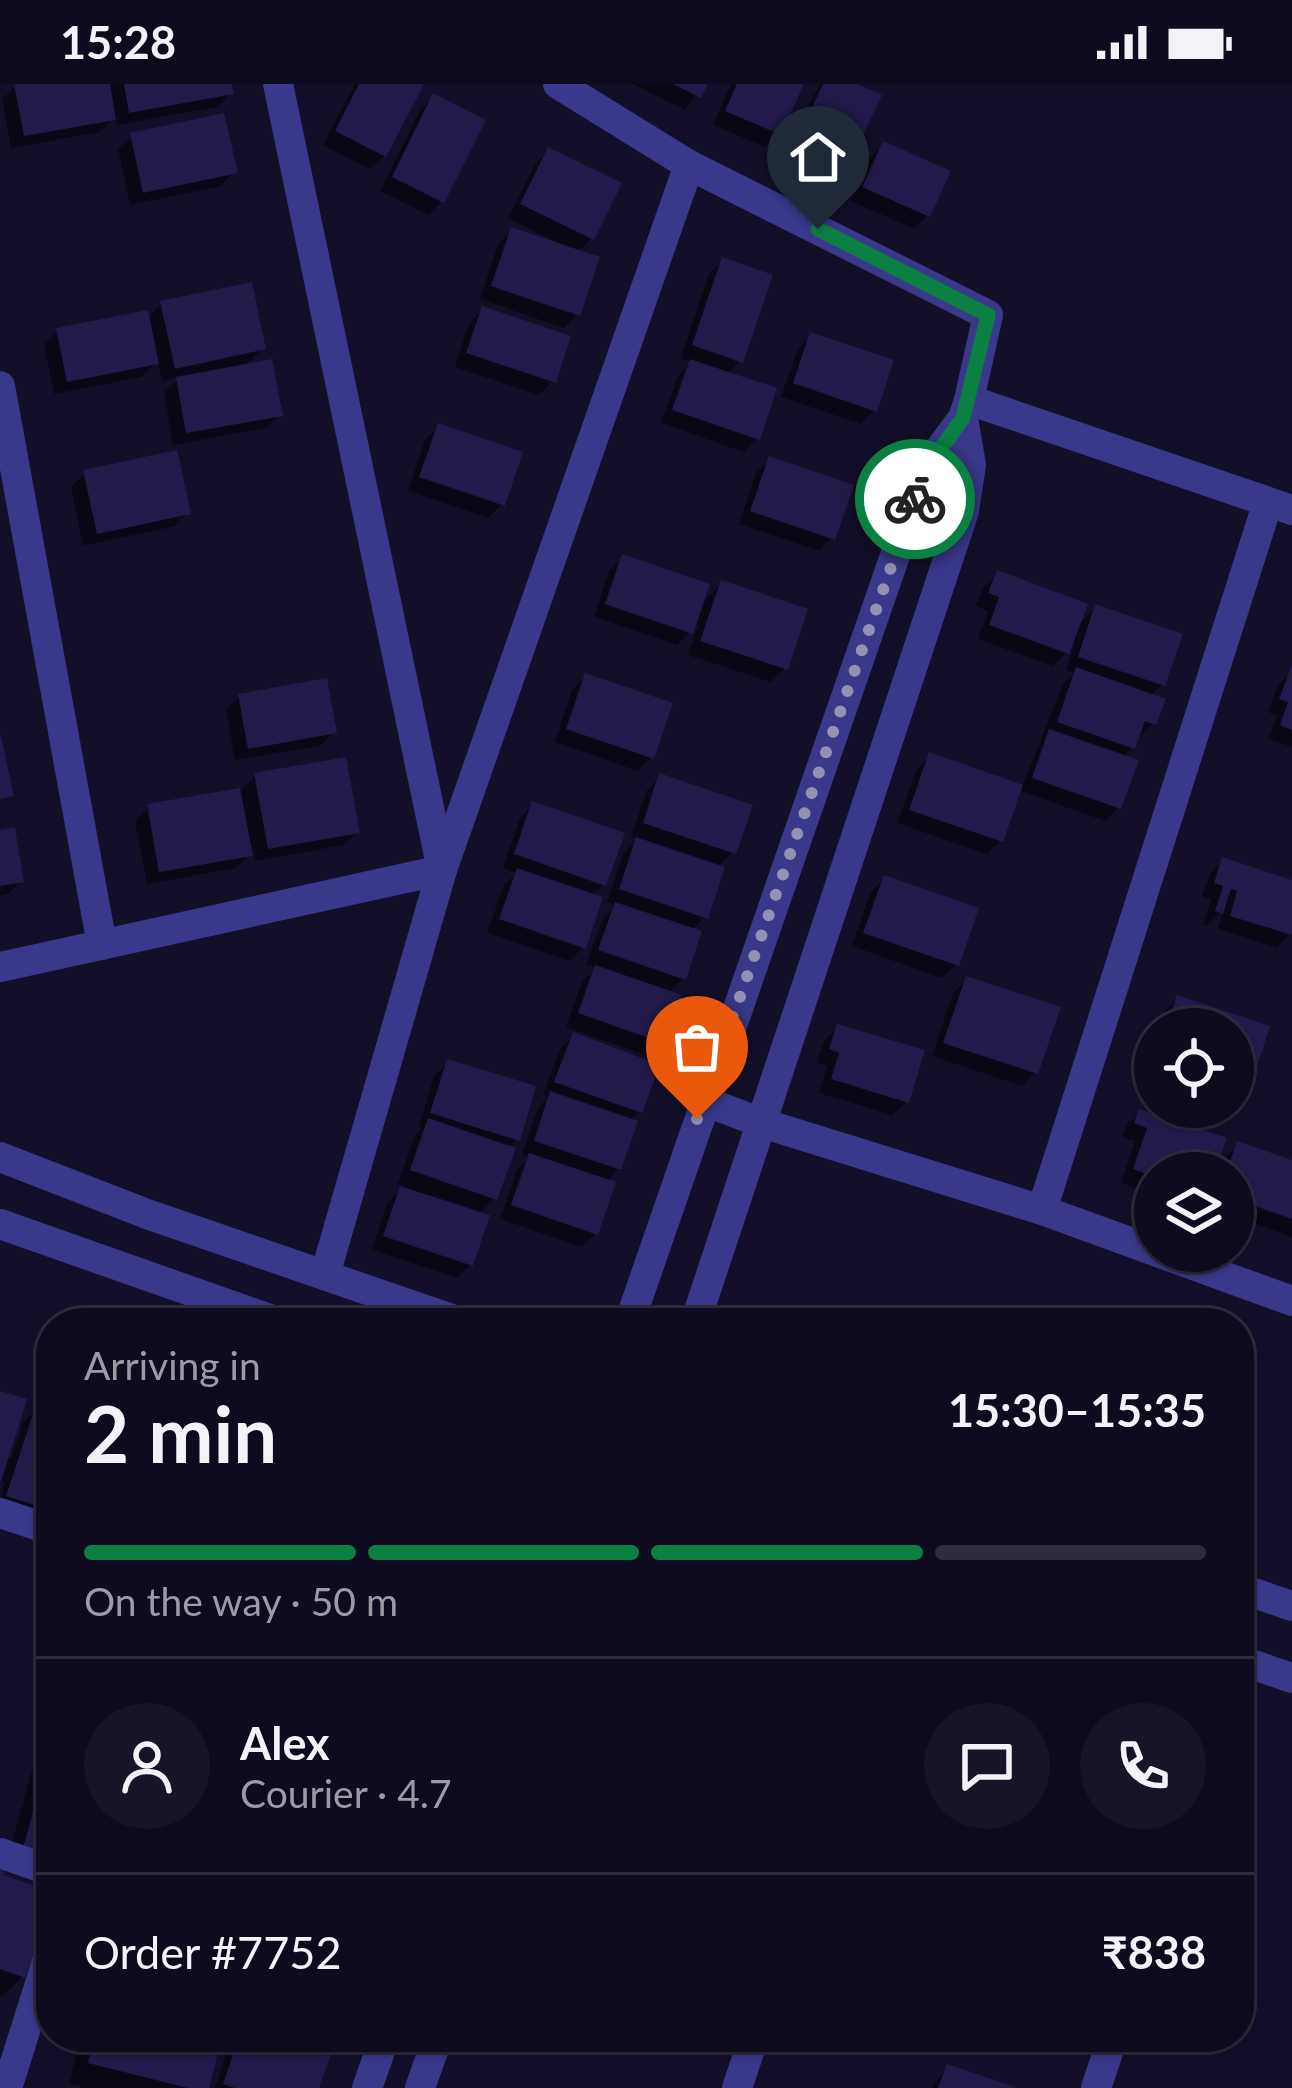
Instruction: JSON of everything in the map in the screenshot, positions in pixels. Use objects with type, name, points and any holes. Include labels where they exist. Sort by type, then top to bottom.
[{"type":"street","points":[[278,84],[442,870]]},
{"type":"street","points":[[557,84],[689,165],[988,315],[966,409],[970,465],[964,511],[700,1308]]},
{"type":"street","points":[[325,1275],[442,870],[689,165]]},
{"type":"street","points":[[0,386],[102,944]]},
{"type":"street","points":[[966,409],[1280,506],[1042,1210]]},
{"type":"street","points":[[634,1308],[926,469],[966,409]]},
{"type":"street","points":[[0,967],[442,870]]},
{"type":"street","points":[[704,1101],[1042,1210],[1292,1301]]},
{"type":"street","points":[[0,1156],[147,1214],[420,1308]]},
{"type":"street","points":[[0,1224],[238,1308]]},
{"type":"street","points":[[0,1513],[36,1525]]},
{"type":"street","points":[[1254,1593],[1292,1606]]},
{"type":"street","points":[[1254,1669],[1292,1678]]},
{"type":"street","points":[[0,1853],[36,1866]]},
{"type":"street","points":[[8,2088],[36,1997]]},
{"type":"street","points":[[367,2088],[380,2052]]},
{"type":"street","points":[[420,2088],[433,2052]]},
{"type":"street","points":[[737,2088],[749,2052]]},
{"type":"street","points":[[1096,2088],[1108,2052]]},
{"type":"building","points":[[14,84],[110,84],[116,120],[24,136]]},
{"type":"building","points":[[124,84],[232,84],[234,94],[129,113]]},
{"type":"building","points":[[359,84],[424,84],[386,157],[335,131]]},
{"type":"building","points":[[673,84],[708,84],[701,98]]},
{"type":"building","points":[[737,84],[804,84],[781,135],[725,111]]},
{"type":"building","points":[[823,84],[857,84],[882,95],[846,171],[793,147]]},
{"type":"building","points":[[433,93],[486,120],[444,203],[392,177]]},
{"type":"building","points":[[224,113],[238,173],[143,193],[130,133]]},
{"type":"building","points":[[883,141],[951,171],[930,217],[862,187]]},
{"type":"building","points":[[548,147],[622,183],[594,240],[520,204]]},
{"type":"building","points":[[511,227],[600,257],[580,316],[491,286]]},
{"type":"building","points":[[722,257],[773,275],[743,363],[692,345]]},
{"type":"building","points":[[252,282],[266,349],[175,369],[160,301]]},
{"type":"building","points":[[482,306],[571,336],[556,383],[466,353]]},
{"type":"building","points":[[148,310],[159,364],[67,382],[56,328]]},
{"type":"building","points":[[810,332],[894,360],[877,412],[793,383]]},
{"type":"building","points":[[272,359],[283,416],[186,433],[176,377]]},
{"type":"building","points":[[690,359],[777,388],[760,440],[672,410]]},
{"type":"building","points":[[438,423],[523,452],[505,506],[419,477]]},
{"type":"building","points":[[177,450],[191,514],[97,534],[83,470]]},
{"type":"building","points":[[769,456],[854,485],[835,540],[750,511]]},
{"type":"building","points":[[622,554],[710,584],[693,634],[605,604]]},
{"type":"building","points":[[997,570],[1088,604],[1069,654],[989,625],[999,597],[988,593]]},
{"type":"building","points":[[721,580],[808,609],[788,670],[700,641]]},
{"type":"building","points":[[1095,604],[1183,634],[1165,686],[1078,657]]},
{"type":"building","points":[[1292,665],[1292,730],[1280,725],[1288,702],[1279,699]]},
{"type":"building","points":[[1076,667],[1166,699],[1156,725],[1145,721],[1135,749],[1057,722]]},
{"type":"building","points":[[585,673],[673,703],[654,759],[566,729]]},
{"type":"building","points":[[327,678],[337,733],[248,749],[238,694]]},
{"type":"building","points":[[1049,729],[1139,760],[1121,809],[1032,778]]},
{"type":"building","points":[[0,732],[14,796],[0,799]]},
{"type":"building","points":[[929,752],[1023,785],[1003,842],[909,810]]},
{"type":"building","points":[[346,757],[360,833],[268,849],[254,773]]},
{"type":"building","points":[[659,773],[753,805],[736,854],[643,823]]},
{"type":"building","points":[[240,788],[253,856],[159,872],[147,804]]},
{"type":"building","points":[[532,801],[625,833],[606,886],[514,854]]},
{"type":"building","points":[[15,827],[24,882],[0,886],[0,830]]},
{"type":"building","points":[[636,837],[725,867],[708,919],[619,889]]},
{"type":"building","points":[[1222,857],[1292,880],[1292,935],[1230,916],[1237,891],[1231,889],[1223,914],[1215,911],[1223,886],[1214,883]]},
{"type":"building","points":[[517,868],[603,897],[586,949],[499,919]]},
{"type":"building","points":[[884,875],[979,908],[959,966],[863,933]]},
{"type":"building","points":[[615,902],[702,931],[686,980],[598,950]]},
{"type":"building","points":[[595,965],[682,995],[666,1044],[578,1013]]},
{"type":"building","points":[[966,976],[1061,1007],[1038,1074],[943,1043]]},
{"type":"building","points":[[1177,995],[1216,1008],[1173,1008]]},
{"type":"building","points":[[1254,1021],[1270,1026],[1254,1076]]},
{"type":"building","points":[[837,1024],[925,1050],[909,1103],[831,1079],[839,1053],[829,1049]]},
{"type":"building","points":[[573,1032],[660,1065],[642,1113],[554,1082]]},
{"type":"building","points":[[447,1059],[536,1086],[520,1141],[430,1113]]},
{"type":"building","points":[[550,1091],[638,1121],[621,1170],[534,1141]]},
{"type":"building","points":[[428,1118],[516,1148],[497,1200],[410,1170]]},
{"type":"building","points":[[1147,1128],[1197,1128],[1227,1138],[1222,1152],[1139,1152]]},
{"type":"building","points":[[1237,1141],[1292,1160],[1292,1219],[1254,1205],[1254,1152],[1233,1152]]},
{"type":"building","points":[[529,1153],[616,1182],[598,1235],[511,1205]]},
{"type":"building","points":[[400,1186],[490,1215],[473,1266],[383,1236]]},
{"type":"building","points":[[0,1391],[27,1399],[1,1482],[0,1482]]},
{"type":"building","points":[[36,1405],[36,1505],[6,1496]]},
{"type":"building","points":[[36,1802],[36,1852],[23,1848]]},
{"type":"building","points":[[0,1864],[6,1865],[4,1875],[36,1886],[36,1950],[25,1978],[0,1969]]},
{"type":"building","points":[[91,2052],[218,2052],[209,2088],[188,2088],[88,2063]]},
{"type":"building","points":[[234,2052],[332,2052],[319,2088],[223,2084]]},
{"type":"building","points":[[947,2064],[1015,2087],[1015,2088],[938,2088]]},
{"type":"way so far","points":[[697,1119],[915,499]]},
{"type":"route","points":[[818,229],[988,315],[963,418],[926,469],[915,499]]}]
